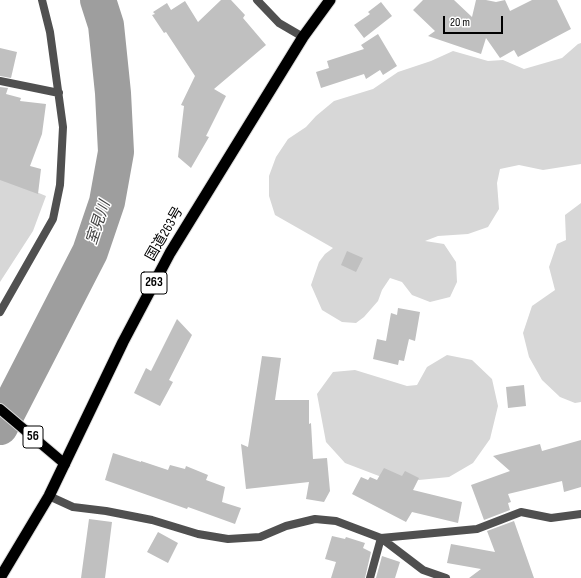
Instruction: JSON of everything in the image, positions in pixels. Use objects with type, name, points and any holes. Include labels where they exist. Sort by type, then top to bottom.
[{"type":"highway","name":"国道263号","points":[[0,578],[49,496],[123,342],[170,253],[303,38],[330,0]]},
{"type":"main road","name":"56","points":[[0,409],[65,464]]},
{"type":"street","points":[[0,312],[53,219],[60,184],[63,127],[50,32],[42,0]]},
{"type":"street","points":[[257,0],[279,23],[303,38]]},
{"type":"street","points":[[0,81],[59,93]]},
{"type":"street","points":[[49,496],[73,508],[106,511],[152,520],[198,534],[228,539],[260,537],[286,526],[315,519],[336,520],[381,538],[423,570],[446,578]]},
{"type":"street","points":[[381,538],[477,529],[521,512],[551,518],[581,514]]},
{"type":"street","points":[[370,578],[381,538]]},
{"type":"shaded area","points":[[581,43],[581,164],[543,170],[519,165],[500,169],[497,183],[499,209],[488,227],[468,234],[438,236],[425,241],[444,244],[456,262],[457,282],[450,297],[430,302],[412,295],[402,282],[390,278],[382,290],[378,301],[364,317],[356,323],[342,322],[322,310],[311,285],[319,262],[325,254],[333,248],[275,215],[269,196],[269,176],[276,157],[288,139],[306,127],[316,116],[334,101],[373,89],[398,72],[431,61],[453,51],[488,61],[503,60],[524,69],[562,58]]},
{"type":"shaded area","points":[[0,177],[46,196],[33,231],[0,282]]},
{"type":"shaded area","points":[[581,203],[581,402],[575,403],[560,397],[542,380],[529,357],[523,333],[532,306],[555,290],[549,267],[557,244],[566,240],[565,215]]},
{"type":"shaded area","points":[[447,355],[472,360],[492,379],[498,406],[490,439],[473,463],[449,477],[419,480],[379,476],[345,463],[326,442],[317,394],[333,372],[355,370],[407,386],[417,385],[427,367]]},
{"type":"building","points":[[221,0],[231,0],[245,15],[243,18],[266,45],[214,89],[226,96],[206,136],[209,137],[191,168],[178,157],[184,106],[181,105],[195,76],[166,32],[164,33],[152,15],[155,14],[153,12],[167,3],[171,10],[185,1],[198,22]]},
{"type":"building","points":[[423,0],[454,0],[472,17],[476,0],[496,2],[505,0],[510,11],[532,0],[557,0],[571,29],[518,57],[514,50],[500,58],[486,38],[481,54],[428,36],[435,31],[413,10]]},
{"type":"building","points":[[381,2],[392,16],[364,38],[354,25],[370,14],[368,12]]},
{"type":"building","points":[[378,34],[397,66],[383,75],[380,70],[366,79],[364,74],[321,88],[316,72],[329,68],[327,61],[364,49],[361,45]]},
{"type":"building","points":[[0,48],[17,52],[11,78],[0,76]]},
{"type":"building","points":[[0,87],[8,88],[6,94],[21,98],[20,101],[46,104],[42,134],[30,166],[41,169],[38,194],[0,180]]},
{"type":"building","points":[[347,251],[363,258],[356,272],[341,265]]},
{"type":"building","points":[[398,308],[420,312],[415,341],[409,339],[404,361],[399,360],[398,365],[373,359],[377,339],[386,341],[391,313],[397,315]]},
{"type":"building","points":[[177,319],[192,335],[169,380],[173,382],[160,406],[134,393],[146,368],[151,371]]},
{"type":"building","points":[[262,356],[281,358],[275,400],[309,400],[309,424],[311,423],[313,459],[327,458],[330,491],[324,502],[306,499],[309,482],[246,489],[241,444],[248,447]]},
{"type":"building","points":[[524,385],[526,406],[508,408],[506,387]]},
{"type":"building","points":[[581,440],[581,487],[564,492],[562,481],[508,494],[511,502],[508,503],[510,510],[484,520],[471,485],[510,471],[493,456],[540,444],[542,451]]},
{"type":"building","points":[[113,453],[168,470],[170,465],[185,469],[186,466],[208,475],[206,480],[225,487],[222,502],[241,508],[235,524],[105,480]]},
{"type":"building","points":[[384,468],[402,476],[405,471],[419,478],[413,490],[462,502],[458,523],[412,512],[406,522],[352,494],[361,477],[368,480],[370,477],[377,480]]},
{"type":"building","points":[[89,519],[112,522],[105,578],[81,578]]},
{"type":"building","points":[[514,521],[534,578],[469,578],[481,569],[447,563],[451,544],[495,552],[487,531]]},
{"type":"building","points":[[158,532],[178,543],[168,563],[147,552]]},
{"type":"building","points":[[332,536],[345,539],[346,537],[365,543],[363,548],[371,552],[365,578],[331,578],[336,562],[325,559]]},
{"type":"building","points":[[382,556],[400,562],[395,578],[376,578]]},
{"type":"waterway","name":"室見川","points":[[0,427],[90,252],[107,202],[116,152],[113,93],[106,25],[98,0]]}]
